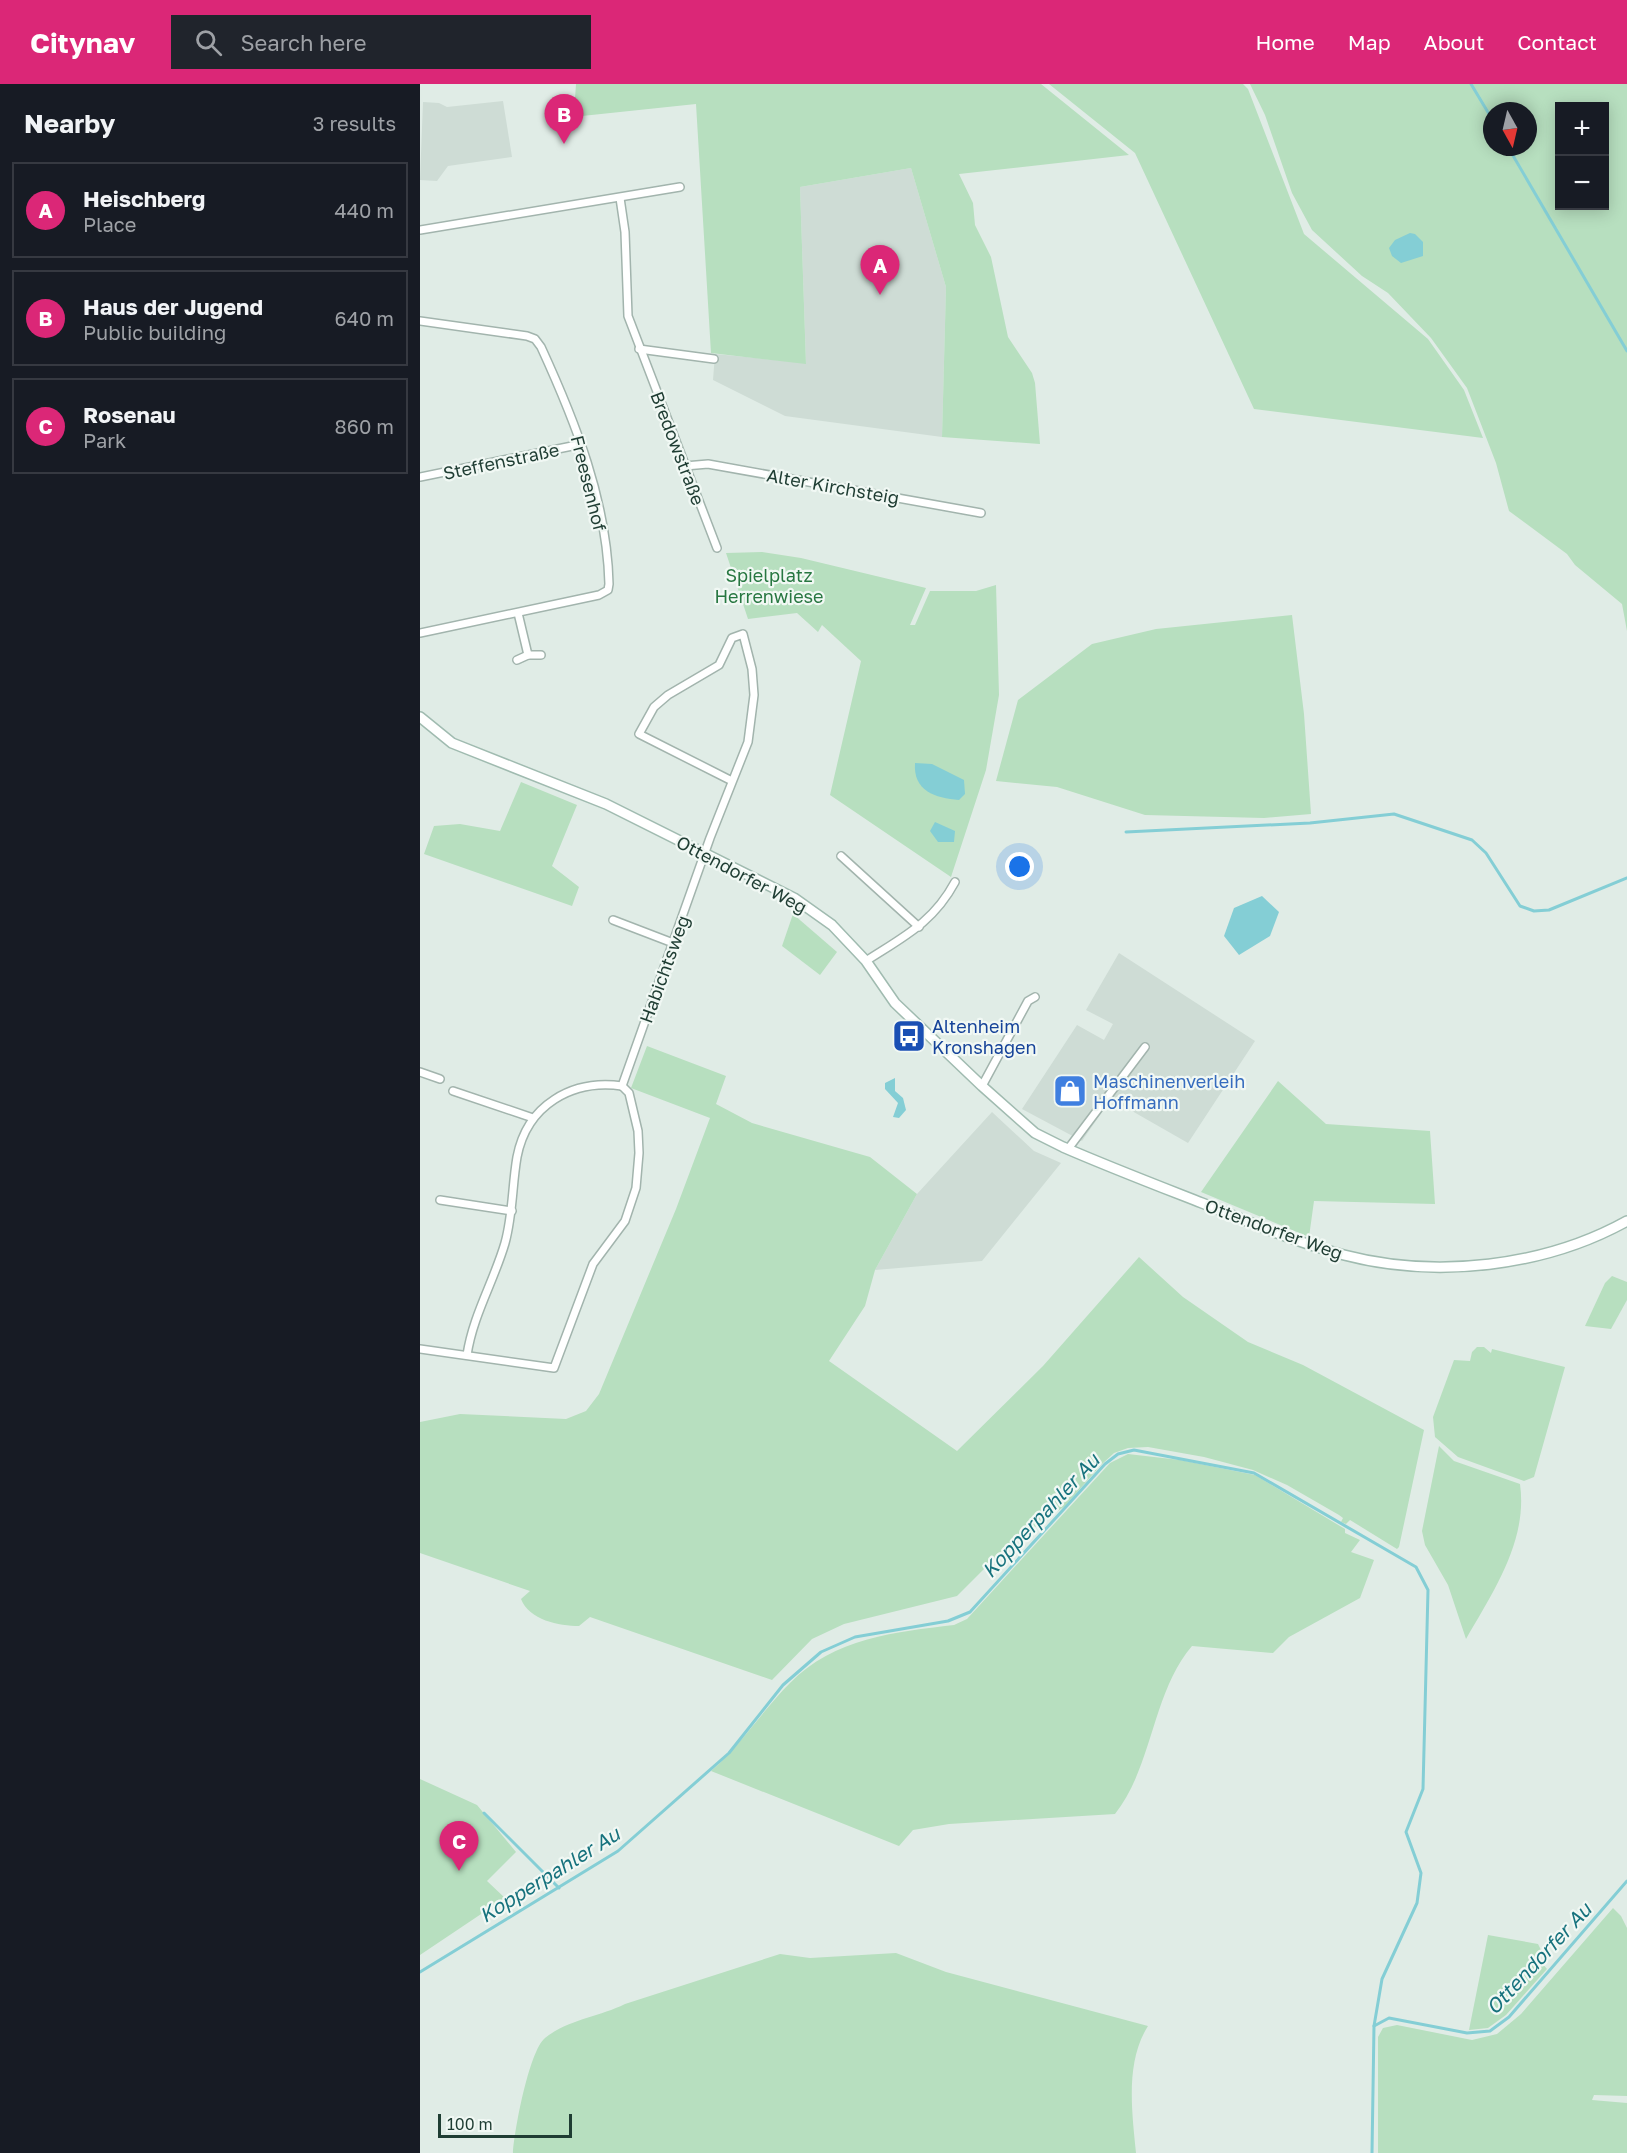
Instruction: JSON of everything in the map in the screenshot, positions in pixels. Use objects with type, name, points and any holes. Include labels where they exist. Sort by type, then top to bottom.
[{"type":"main road","name":"Ottendorfer Weg","points":[[420,717],[452,743],[606,804],[794,898],[831,925],[866,961],[895,1003],[982,1086],[1035,1133],[1068,1149],[1325,1250],[1406,1266],[1464,1266],[1519,1259],[1574,1244],[1627,1221]]},
{"type":"street","points":[[420,230],[680,187]]},
{"type":"street","name":"Bredowstraße","points":[[620,198],[626,242],[625,299],[628,316],[717,548]]},
{"type":"street","name":"Freesenhof","points":[[420,321],[527,336],[541,347],[582,444],[597,499],[609,577],[608,590],[599,596],[518,612]]},
{"type":"street","points":[[639,349],[714,359]]},
{"type":"street","name":"Steffenstraße","points":[[420,477],[582,444]]},
{"type":"street","name":"Alter Kirchsteig","points":[[685,466],[708,464],[981,513]]},
{"type":"street","points":[[420,633],[518,612],[528,655]]},
{"type":"street","name":"Habichtsweg","points":[[622,1086],[705,853],[748,742],[753,717],[752,669],[743,634],[732,638],[719,665],[668,695],[654,707],[639,734],[732,781]]},
{"type":"street","points":[[517,660],[528,655],[540,655]]},
{"type":"street","points":[[841,856],[919,927]]},
{"type":"street","points":[[866,961],[919,927],[943,905],[955,882]]},
{"type":"street","points":[[613,920],[673,943]]},
{"type":"street","points":[[982,1086],[1028,1002],[1035,997]]},
{"type":"street","points":[[1068,1149],[1145,1047]]},
{"type":"street","points":[[420,1072],[440,1079]]},
{"type":"street","points":[[420,1349],[554,1368],[593,1264],[625,1221],[638,1176],[638,1131],[629,1092],[622,1086],[597,1084],[573,1089],[550,1102],[533,1118],[522,1138],[517,1156],[512,1211],[498,1264],[471,1333],[467,1355]]},
{"type":"street","points":[[453,1091],[533,1118]]},
{"type":"street","points":[[440,1200],[512,1211]]},
{"type":"shaded area","points":[[503,101],[512,157],[448,166],[437,181],[420,180],[423,102],[439,103],[447,107]]},
{"type":"shaded area","points":[[911,168],[946,287],[942,437],[785,416],[713,380],[715,354],[806,363],[800,187]]},
{"type":"shaded area","points":[[1119,953],[1255,1041],[1188,1143],[1111,1099],[1082,1141],[1022,1109],[1077,1025],[1104,1040],[1113,1024],[1086,1010]]},
{"type":"shaded area","points":[[992,1112],[1034,1151],[1061,1163],[982,1261],[875,1270],[917,1194]]},
{"type":"green space","points":[[576,84],[1041,84],[1129,155],[959,174],[973,203],[975,225],[991,257],[1008,337],[1032,373],[1035,383],[1040,444],[942,437],[946,287],[911,168],[800,187],[806,364],[711,353],[696,104],[582,116],[574,113]]},
{"type":"green space","points":[[1049,84],[1243,84],[1248,89],[1304,234],[1428,339],[1464,390],[1483,438],[1254,409],[1135,153]]},
{"type":"green space","points":[[1250,84],[1627,84],[1627,631],[1622,604],[1575,565],[1567,554],[1509,511],[1496,463],[1467,388],[1431,338],[1388,293],[1362,276],[1312,230],[1292,193],[1265,115]]},
{"type":"green space","name":"Spielplatz Herrenwiese","points":[[762,552],[801,558],[926,588],[910,625],[915,625],[930,591],[976,591],[996,585],[999,695],[986,770],[951,877],[830,795],[861,661],[822,625],[818,632],[797,613],[748,619],[726,553]]},
{"type":"green space","points":[[1292,615],[1304,714],[1311,814],[1264,818],[1145,815],[1057,787],[996,781],[1018,700],[1092,644],[1156,629]]},
{"type":"green space","points":[[521,782],[577,805],[552,866],[579,887],[572,906],[424,854],[434,826],[460,824],[500,831]]},
{"type":"green space","points":[[793,914],[837,952],[820,975],[782,946]]},
{"type":"green space","points":[[647,1046],[726,1076],[716,1104],[752,1123],[870,1157],[917,1194],[875,1270],[865,1306],[829,1361],[957,1451],[1043,1366],[1139,1257],[1183,1297],[1248,1342],[1303,1365],[1424,1430],[1399,1547],[1397,1549],[1350,1520],[1346,1524],[1341,1522],[1343,1518],[1339,1515],[1287,1485],[1253,1470],[1204,1457],[1148,1447],[1128,1448],[1114,1453],[1065,1506],[1005,1548],[957,1596],[844,1624],[812,1639],[772,1680],[590,1617],[579,1626],[563,1625],[546,1620],[531,1612],[521,1599],[530,1591],[420,1553],[420,1422],[460,1414],[566,1419],[586,1411],[599,1394],[676,1209],[710,1118],[631,1088]]},
{"type":"green space","points":[[1278,1081],[1326,1124],[1430,1131],[1435,1204],[1314,1201],[1309,1237],[1201,1192]]},
{"type":"green space","points":[[1612,1276],[1627,1282],[1627,1300],[1611,1329],[1585,1326],[1605,1283]]},
{"type":"green space","points":[[1477,1347],[1484,1347],[1491,1353],[1492,1349],[1565,1367],[1534,1477],[1524,1481],[1458,1457],[1435,1437],[1433,1417],[1454,1360],[1470,1361],[1472,1352]]},
{"type":"green space","points":[[1439,1446],[1454,1461],[1520,1484],[1519,1526],[1514,1546],[1497,1584],[1466,1639],[1448,1585],[1425,1545],[1422,1531]]},
{"type":"green space","points":[[1128,1454],[1180,1460],[1255,1475],[1345,1529],[1345,1533],[1360,1540],[1351,1552],[1374,1560],[1360,1598],[1289,1637],[1273,1653],[1192,1646],[1168,1685],[1137,1774],[1128,1795],[1115,1814],[949,1824],[913,1830],[899,1846],[711,1771],[790,1683],[807,1668],[826,1656],[866,1640],[954,1625],[967,1619],[1110,1463]]},
{"type":"green space","points":[[420,1779],[477,1805],[516,1852],[487,1881],[505,1898],[420,1955]]},
{"type":"green space","points":[[1613,1908],[1621,1916],[1627,1928],[1627,2096],[1594,2095],[1592,2100],[1627,2103],[1627,2153],[1378,2153],[1378,2037],[1383,2028],[1397,2025],[1472,2040],[1497,2034],[1521,2014]]},
{"type":"green space","points":[[1488,1935],[1538,1944],[1541,1950],[1537,1957],[1547,1969],[1506,2015],[1488,2028],[1469,2030]]},
{"type":"green space","points":[[896,1953],[946,1972],[1148,2026],[1136,2055],[1133,2071],[1132,2104],[1136,2153],[513,2153],[519,2111],[533,2059],[545,2038],[564,2026],[780,1954],[810,1958]]},
{"type":"water","points":[[1410,233],[1415,234],[1423,242],[1423,256],[1401,263],[1392,256],[1389,248],[1395,240]]},
{"type":"water","points":[[915,763],[932,764],[964,780],[965,794],[959,800],[934,795],[927,791],[915,773]]},
{"type":"water","points":[[935,822],[955,831],[954,842],[938,842],[930,831]]},
{"type":"water","points":[[1262,896],[1279,912],[1270,936],[1239,955],[1224,936],[1234,908]]},
{"type":"water","points":[[895,1078],[895,1091],[903,1098],[906,1110],[899,1118],[893,1117],[898,1103],[885,1089],[885,1083]]},
{"type":"waterway","points":[[1471,84],[1483,104]]},
{"type":"waterway","points":[[1513,156],[1627,351]]},
{"type":"waterway","points":[[1126,832],[1310,823],[1394,814],[1472,840],[1486,853],[1520,906],[1534,911],[1549,910],[1627,878]]},
{"type":"waterway","name":"Kopperpahler Au","points":[[420,1972],[618,1851],[729,1753],[783,1685],[821,1652],[855,1637],[948,1621],[970,1612],[1105,1464],[1118,1454],[1134,1450],[1254,1473],[1416,1567],[1428,1590],[1423,1789],[1406,1832],[1421,1873],[1417,1903],[1382,1979],[1374,2026],[1372,2153]]},
{"type":"waterway","points":[[484,1813],[559,1888]]},
{"type":"waterway","name":"Ottendorfer Au","points":[[1374,2026],[1389,2018],[1467,2033],[1490,2031],[1509,2017],[1627,1881]]},
{"type":"place","name":"Haus der Jugend","points":[[564,144]]},
{"type":"place","name":"Heischberg","points":[[880,295]]},
{"type":"place","name":"Altenheim Kronshagen","points":[[909,1036]]},
{"type":"place","name":"Maschinenverleih Hoffmann","points":[[1070,1091]]},
{"type":"place","name":"Rosenau","points":[[459,1871]]}]
